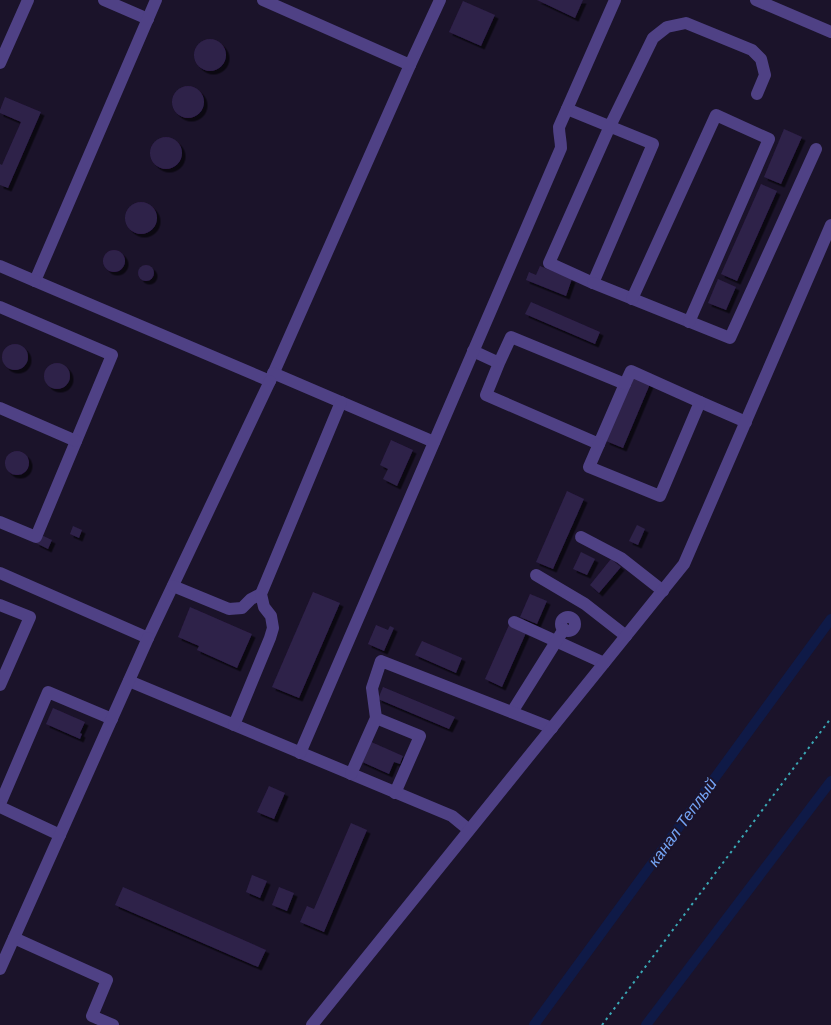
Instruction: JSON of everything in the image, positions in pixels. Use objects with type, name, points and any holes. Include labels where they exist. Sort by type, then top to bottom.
[{"type":"lane","points":[[0,63],[28,0]]},
{"type":"lane","points":[[104,0],[148,19]]},
{"type":"lane","points":[[35,282],[156,0]]},
{"type":"lane","points":[[263,0],[410,65]]},
{"type":"lane","points":[[0,970],[148,638],[271,377],[440,0]]},
{"type":"lane","points":[[300,753],[561,148],[558,127],[615,0]]},
{"type":"lane","points":[[756,0],[831,32]]},
{"type":"lane","points":[[758,94],[765,75],[761,59],[752,50],[686,23],[667,26],[653,38],[610,126],[549,263],[593,283],[730,338],[816,149]]},
{"type":"lane","points":[[567,109],[653,144],[593,283]]},
{"type":"lane","points":[[632,299],[716,115],[769,139],[689,322]]},
{"type":"lane","points":[[312,1025],[684,564],[831,225]]},
{"type":"lane","points":[[0,266],[35,282],[271,377],[340,402],[434,442]]},
{"type":"lane","points":[[0,307],[112,355],[36,537],[0,522]]},
{"type":"lane","points":[[599,444],[486,395],[499,363],[511,337],[625,384]]},
{"type":"lane","points":[[474,351],[499,363]]},
{"type":"lane","points":[[700,402],[660,496],[589,467],[631,371],[746,422]]},
{"type":"lane","points":[[234,725],[273,628],[271,616],[264,607],[261,594],[340,402]]},
{"type":"lane","points":[[0,408],[76,440]]},
{"type":"lane","points":[[581,537],[621,558],[663,591]]},
{"type":"lane","points":[[0,573],[148,638]]},
{"type":"lane","points":[[536,575],[585,604],[626,636]]},
{"type":"lane","points":[[173,586],[229,609],[242,608],[250,599],[261,594]]},
{"type":"lane","points":[[0,605],[30,617],[0,685]]},
{"type":"lane","points":[[514,622],[604,663]]},
{"type":"lane","points":[[512,712],[564,630]]},
{"type":"lane","points":[[350,774],[376,718],[372,688],[381,661],[552,728]]},
{"type":"lane","points":[[129,681],[452,816],[469,830]]},
{"type":"lane","points":[[60,835],[0,805],[48,692],[112,719]]},
{"type":"lane","points":[[376,718],[420,736],[395,793]]},
{"type":"lane","points":[[14,938],[107,980],[90,1021],[113,1025]]},
{"type":"path","points":[[602,1025],[831,718]]},
{"type":"building","points":[[537,0],[583,0],[575,18]]},
{"type":"building","points":[[463,1],[495,15],[481,46],[449,32]]},
{"type":"building","points":[[210,39],[221,44],[226,55],[221,66],[210,71],[199,66],[194,55],[199,44]]},
{"type":"building","points":[[188,86],[199,91],[204,102],[199,113],[188,118],[177,113],[172,102],[177,91]]},
{"type":"building","points":[[5,97],[41,112],[8,188],[0,185],[0,164],[2,165],[21,122],[0,113]]},
{"type":"building","points":[[784,129],[802,137],[781,184],[764,177]]},
{"type":"building","points":[[166,137],[177,142],[182,153],[177,164],[166,169],[155,164],[150,153],[155,142]]},
{"type":"building","points":[[761,184],[777,191],[737,281],[721,274]]},
{"type":"building","points":[[141,202],[152,207],[157,218],[152,229],[141,234],[130,229],[125,218],[130,207]]},
{"type":"building","points":[[110,250],[118,250],[125,257],[125,265],[118,272],[110,272],[103,265],[103,257]]},
{"type":"building","points":[[146,265],[154,273],[146,281],[138,273]]},
{"type":"building","points":[[540,266],[572,279],[566,296],[526,280],[529,272],[536,275]]},
{"type":"building","points":[[718,279],[736,287],[726,310],[708,303]]},
{"type":"building","points":[[531,302],[600,332],[595,344],[525,314]]},
{"type":"building","points":[[15,344],[24,348],[28,357],[24,366],[15,370],[6,366],[2,357],[6,348]]},
{"type":"building","points":[[57,363],[66,367],[70,376],[66,385],[57,389],[48,385],[44,376],[48,367]]},
{"type":"building","points":[[633,376],[650,384],[623,448],[606,441]]},
{"type":"building","points":[[391,440],[413,450],[397,486],[383,479],[388,469],[380,465]]},
{"type":"building","points":[[17,451],[22,452],[28,458],[28,468],[22,474],[17,475],[12,474],[6,468],[5,463],[6,458],[12,452]]},
{"type":"building","points":[[567,491],[584,499],[553,569],[536,562]]},
{"type":"building","points":[[637,525],[645,529],[638,545],[629,541]]},
{"type":"building","points":[[73,526],[82,530],[79,538],[70,534]]},
{"type":"building","points":[[39,534],[52,540],[48,549],[36,543]]},
{"type":"building","points":[[581,552],[595,559],[587,575],[573,569]]},
{"type":"building","points":[[611,559],[621,567],[599,593],[590,585]]},
{"type":"building","points":[[313,592],[340,603],[299,698],[272,687]]},
{"type":"building","points":[[530,594],[547,601],[537,624],[520,617]]},
{"type":"building","points":[[190,607],[252,634],[237,668],[197,650],[199,646],[178,637]]},
{"type":"building","points":[[376,625],[388,630],[390,626],[394,628],[384,651],[368,644]]},
{"type":"building","points":[[509,625],[526,633],[502,687],[485,679]]},
{"type":"building","points":[[422,641],[462,658],[456,673],[415,655]]},
{"type":"building","points":[[383,687],[455,717],[449,729],[378,699]]},
{"type":"building","points":[[53,708],[85,722],[80,733],[82,734],[80,739],[46,724]]},
{"type":"building","points":[[369,741],[403,756],[400,764],[394,762],[389,774],[360,761]]},
{"type":"building","points":[[269,786],[285,793],[274,819],[257,812]]},
{"type":"building","points":[[351,823],[367,830],[324,932],[300,922],[307,906],[314,909]]},
{"type":"building","points":[[252,875],[267,881],[260,898],[246,892]]},
{"type":"building","points":[[123,887],[266,950],[258,967],[115,905]]},
{"type":"building","points":[[279,887],[294,893],[287,911],[272,905]]},
{"type":"waterway","name":"канал Теплый","points":[[534,1025],[831,619]]},
{"type":"waterway","name":"канал Теплый","points":[[646,1025],[831,781]]}]
